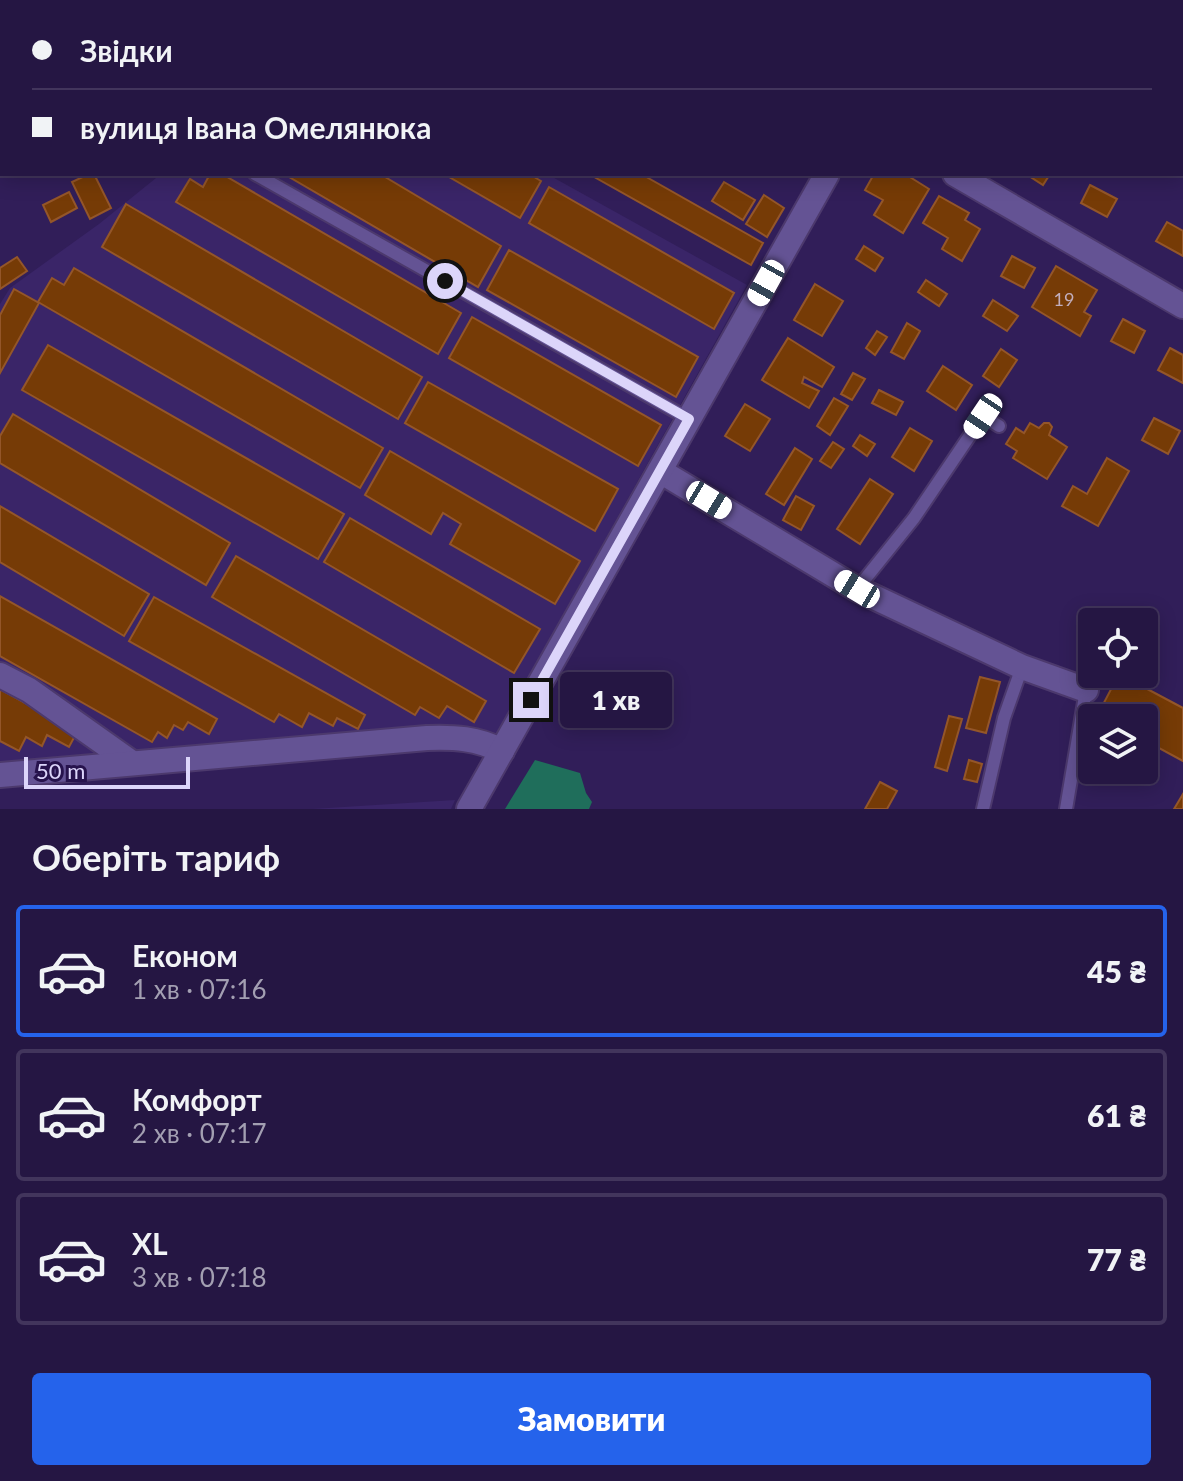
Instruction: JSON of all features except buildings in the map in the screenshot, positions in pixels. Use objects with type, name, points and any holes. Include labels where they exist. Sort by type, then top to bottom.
[{"type":"street","points":[[469,809],[826,176]]},
{"type":"street","points":[[958,176],[1183,306]]},
{"type":"street","points":[[660,471],[857,589],[1022,667],[1086,690]]},
{"type":"street","points":[[0,675],[29,690],[132,763]]},
{"type":"street","points":[[0,775],[457,737],[487,742],[502,751]]},
{"type":"lane","points":[[259,176],[689,419]]},
{"type":"lane","points":[[857,589],[914,518],[983,416],[999,426]]},
{"type":"lane","points":[[983,809],[1004,718],[1022,667]]},
{"type":"lane","points":[[1066,809],[1086,690]]},
{"type":"shaded area","points":[[159,176],[551,176],[747,285],[495,737],[0,785],[0,304],[10,288],[99,224]]},
{"type":"shaded area","points":[[535,760],[580,773],[592,802],[589,809],[505,809]]},
{"type":"shaded area","points":[[455,800],[451,809],[312,809]]},
{"type":"route","points":[[445,281],[689,419],[531,700]]}]
